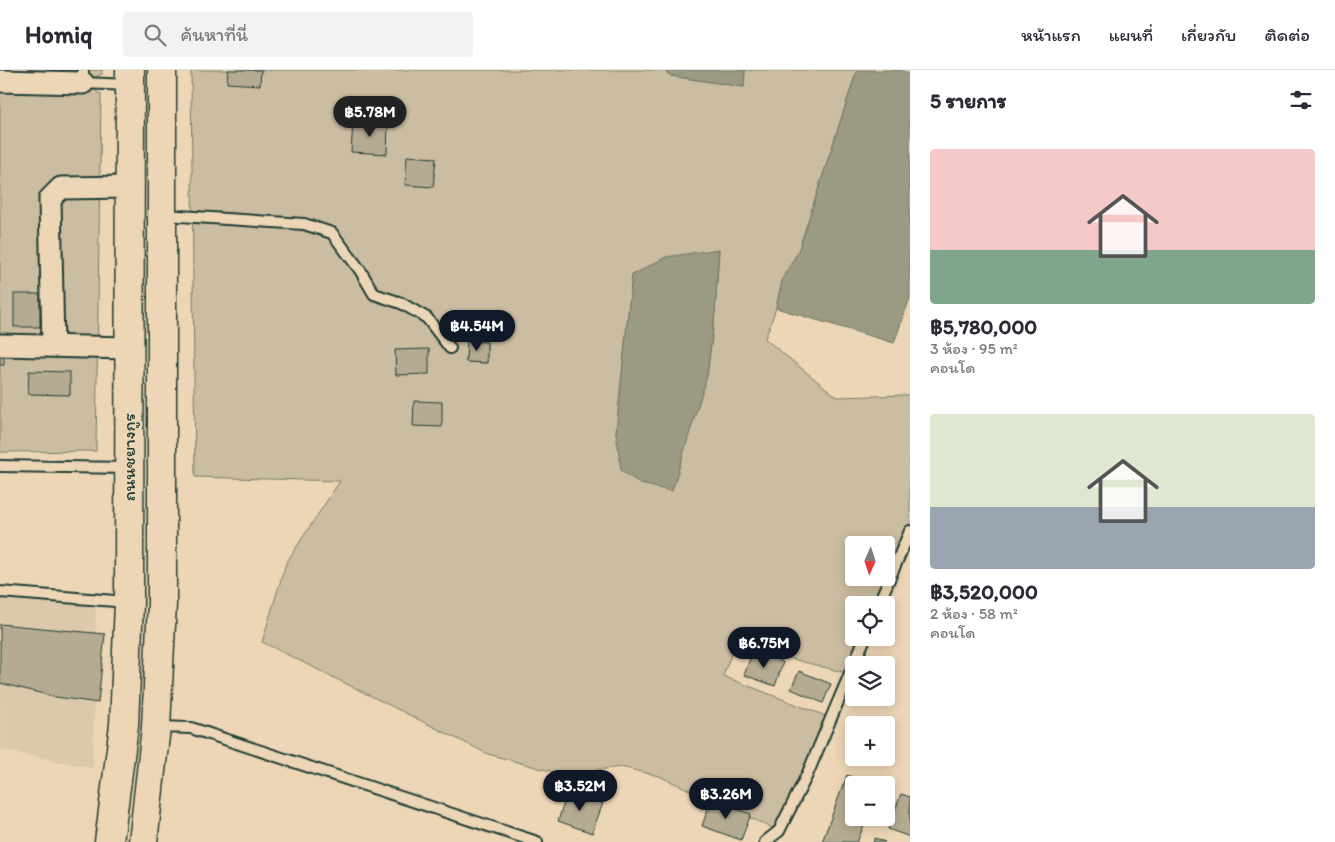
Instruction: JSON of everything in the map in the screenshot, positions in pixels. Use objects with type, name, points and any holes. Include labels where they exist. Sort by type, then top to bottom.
[{"type":"highway","name":"ถนนชยางกูร","points":[[143,842],[156,727],[162,603],[162,70]]},
{"type":"highway","name":"ถนนชยางกูร","points":[[109,842],[124,725],[129,602],[130,77]]},
{"type":"street","points":[[0,81],[83,76]]},
{"type":"street","points":[[53,346],[50,199],[61,188],[130,187]]},
{"type":"street","points":[[0,345],[129,348]]},
{"type":"lane","points":[[83,76],[130,77]]},
{"type":"lane","points":[[163,215],[304,224],[332,233],[360,270],[374,294],[401,303],[427,318],[450,348]]},
{"type":"lane","points":[[0,466],[129,468]]},
{"type":"lane","points":[[882,596],[910,530]]},
{"type":"lane","points":[[0,592],[129,602]]},
{"type":"lane","points":[[765,842],[779,831],[807,775],[862,646]]},
{"type":"lane","points":[[156,727],[192,728],[538,842]]},
{"type":"shaded area","points":[[0,70],[102,70],[102,74],[83,83],[101,94],[96,451],[0,452]]},
{"type":"shaded area","points":[[191,70],[664,70],[671,76],[744,87],[745,70],[857,70],[798,252],[783,277],[776,308],[765,339],[837,397],[910,395],[910,531],[895,566],[895,536],[845,536],[845,586],[886,586],[882,596],[845,596],[845,646],[862,646],[858,656],[845,656],[845,673],[735,644],[723,676],[831,718],[779,831],[659,776],[621,767],[561,774],[488,754],[262,642],[286,563],[340,481],[195,477]],"holes":[[[719,249],[715,312],[707,376],[616,433],[632,275]],[[467,342],[487,342],[487,363],[466,362]]]},
{"type":"shaded area","points":[[664,70],[745,70],[744,87],[671,76]]},
{"type":"shaded area","points":[[857,70],[900,70],[910,74],[910,298],[894,343],[776,308],[783,277],[798,252]]},
{"type":"shaded area","points":[[719,249],[715,312],[707,376],[672,491],[640,484],[621,470],[616,433],[632,275],[666,257]]},
{"type":"shaded area","points":[[0,593],[96,608],[93,768],[0,750]]},
{"type":"building","points":[[228,70],[261,70],[260,85],[227,83]]},
{"type":"building","points":[[353,123],[388,124],[387,154],[351,152]]},
{"type":"building","points":[[407,156],[436,158],[433,187],[405,185]]},
{"type":"building","points":[[14,294],[40,294],[40,327],[14,327]]},
{"type":"building","points":[[467,341],[487,342],[487,363],[466,362]]},
{"type":"building","points":[[429,349],[429,374],[396,375],[395,350]]},
{"type":"building","points":[[0,350],[4,350],[4,365],[0,365]]},
{"type":"building","points":[[29,371],[70,372],[70,395],[28,394]]},
{"type":"building","points":[[414,401],[442,402],[442,427],[413,426]]},
{"type":"building","points":[[0,624],[105,634],[98,703],[56,697],[0,683]]},
{"type":"building","points":[[753,651],[783,662],[775,686],[744,675]]},
{"type":"building","points":[[799,671],[831,684],[823,703],[791,689]]},
{"type":"building","points":[[845,780],[845,826],[864,826],[857,842],[822,842]]},
{"type":"building","points":[[568,791],[603,803],[592,833],[558,821]]},
{"type":"building","points":[[901,794],[910,797],[910,837],[888,829],[889,826],[895,826],[895,810]]},
{"type":"building","points":[[711,800],[751,814],[741,840],[702,826]]},
{"type":"building","points":[[875,838],[885,842],[873,842]]}]
